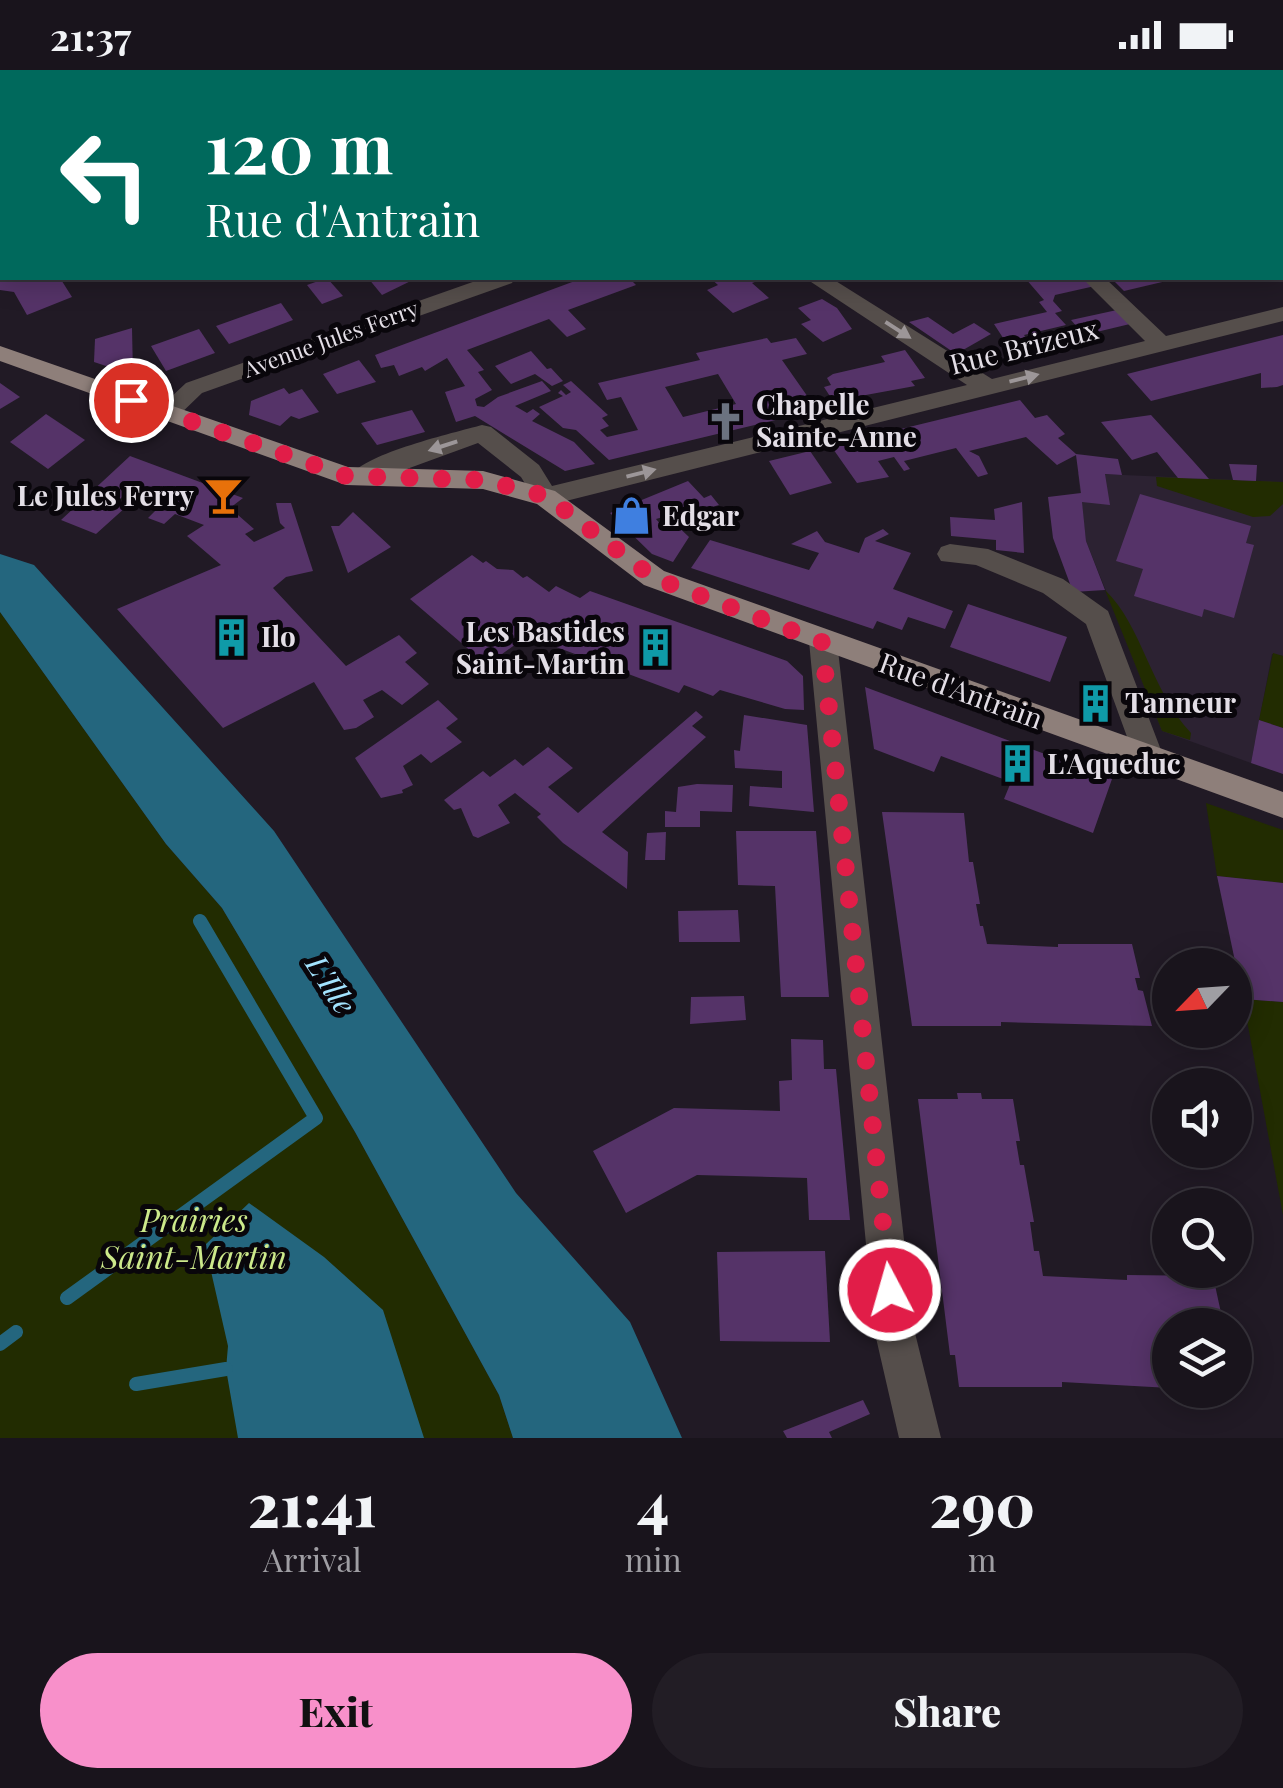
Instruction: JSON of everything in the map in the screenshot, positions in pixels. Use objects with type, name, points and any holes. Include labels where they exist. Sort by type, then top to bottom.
[{"type":"main road","name":"Rue d'Antrain","points":[[0,354],[346,476],[483,480],[546,496],[654,578],[822,642],[1283,805]]},
{"type":"street","name":"Avenue Jules Ferry","points":[[166,412],[194,388],[498,280]]},
{"type":"street","points":[[819,280],[988,387]]},
{"type":"street","points":[[1096,280],[1161,344]]},
{"type":"street","name":"Rue Brizeux","points":[[546,496],[1283,314]]},
{"type":"street","name":"Rue d'Antrain","points":[[363,476],[482,433],[530,472],[546,496]]},
{"type":"street","points":[[950,554],[980,556],[1053,586],[1098,618],[1148,758]]},
{"type":"street","points":[[822,642],[894,1329],[920,1438]]},
{"type":"shaded area","points":[[1078,473],[1283,482],[1283,656],[1272,654],[1251,763],[1162,731],[1086,541]]},
{"type":"green space","points":[[1156,477],[1283,482],[1283,504],[1270,516],[1253,517],[1157,486]]},
{"type":"green space","points":[[1105,590],[1128,621],[1166,698],[1191,733],[1190,740],[1162,731]]},
{"type":"green space","name":"Prairies Saint-Martin","points":[[0,612],[166,844],[222,908],[355,1132],[499,1395],[513,1438],[0,1438]]},
{"type":"green space","points":[[1273,653],[1283,656],[1283,728],[1259,720]]},
{"type":"green space","points":[[1206,803],[1283,830],[1283,883],[1217,876]]},
{"type":"green space","points":[[1252,1000],[1283,1002],[1283,1215],[1252,1048]]},
{"type":"water","name":"L'Ille","points":[[0,554],[34,565],[274,831],[516,1193],[630,1322],[682,1438],[513,1438],[499,1395],[355,1132],[222,908],[166,844],[0,612]]},
{"type":"water","points":[[249,1203],[324,1257],[383,1310],[424,1438],[238,1438],[226,1369],[228,1346],[205,1245]]},
{"type":"building","points":[[0,280],[61,280],[72,297],[27,315],[14,292],[0,290]]},
{"type":"building","points":[[329,280],[343,296],[322,304],[307,285]]},
{"type":"building","points":[[370,280],[413,280],[382,295]]},
{"type":"building","points":[[578,280],[635,280],[632,281],[636,285],[568,310],[586,329],[567,337],[549,319],[467,350],[484,370],[478,372],[492,390],[475,399],[477,406],[484,407],[498,397],[542,381],[551,391],[515,406],[527,413],[533,409],[540,414],[532,421],[574,442],[595,464],[565,471],[475,416],[456,422],[445,392],[465,386],[447,358],[425,371],[422,367],[399,376],[394,365],[381,368],[375,355]]},
{"type":"building","points":[[712,280],[760,280],[752,283],[769,298],[733,313],[707,290],[718,285]]},
{"type":"building","points":[[1027,280],[1090,280],[1095,286],[1055,295],[1053,301],[1062,311],[1055,313],[1066,325],[1024,335],[1027,339],[1019,341],[1033,357],[1018,361],[994,324],[1047,312],[1039,302],[1044,300]]},
{"type":"building","points":[[1113,280],[1171,280],[1124,291]]},
{"type":"building","points":[[822,299],[837,308],[852,329],[823,342],[801,324],[811,320],[798,308]]},
{"type":"building","points":[[281,303],[293,320],[229,344],[216,326]]},
{"type":"building","points":[[1117,310],[1130,324],[1084,335],[1071,320]]},
{"type":"building","points":[[928,317],[953,334],[974,323],[991,334],[956,354],[909,322]]},
{"type":"building","points":[[132,328],[133,375],[94,362],[95,339]]},
{"type":"building","points":[[199,329],[215,353],[166,371],[151,346]]},
{"type":"building","points":[[1283,335],[1283,385],[1277,387],[1261,388],[1261,373],[1151,401],[1127,374]]},
{"type":"building","points":[[767,338],[771,343],[796,338],[807,354],[782,360],[817,410],[609,460],[576,430],[563,428],[539,407],[563,396],[558,393],[561,390],[566,395],[571,392],[563,385],[571,381],[608,415],[602,418],[609,426],[600,430],[607,437],[638,430],[621,397],[607,400],[598,383],[700,360],[696,353]],"holes":[[[718,374],[736,404],[683,417],[665,387]]]},
{"type":"building","points":[[905,350],[925,378],[911,381],[915,386],[833,401],[824,387],[831,385],[827,378],[833,374],[885,362],[881,356]]},
{"type":"building","points":[[531,351],[563,381],[552,386],[535,374],[511,384],[495,366]]},
{"type":"building","points":[[359,360],[376,382],[337,394],[323,374]]},
{"type":"building","points":[[0,383],[20,397],[0,409]]},
{"type":"building","points":[[284,388],[289,394],[302,389],[319,412],[299,419],[291,416],[280,426],[249,415],[251,401]]},
{"type":"building","points":[[1020,400],[1035,418],[1047,415],[1065,434],[1058,438],[1076,454],[1118,459],[1122,475],[1105,474],[1110,505],[1082,502],[1086,541],[1105,590],[1073,592],[1053,538],[1048,497],[1081,493],[1076,455],[1057,465],[1026,437],[969,451],[979,456],[988,474],[978,477],[956,448],[904,461],[910,469],[904,471],[894,457],[878,461],[889,477],[857,483],[831,446]]},
{"type":"building","points":[[412,410],[425,432],[377,445],[361,423]]},
{"type":"building","points":[[46,414],[85,440],[48,469],[10,442]]},
{"type":"building","points":[[1151,415],[1209,479],[1178,478],[1157,452],[1132,460],[1101,422]]},
{"type":"building","points":[[810,451],[832,483],[790,495],[769,461]]},
{"type":"building","name":"Ilo","points":[[130,456],[243,498],[230,508],[254,529],[245,534],[254,542],[285,528],[280,523],[276,503],[291,503],[313,571],[286,577],[273,588],[346,666],[399,635],[417,653],[405,662],[429,684],[402,705],[382,690],[363,700],[374,717],[356,728],[344,730],[314,682],[223,728],[117,609],[221,565],[187,536],[204,525],[175,514],[164,524],[148,518],[159,507],[125,494],[116,503],[126,507],[96,534],[61,520]]},
{"type":"building","points":[[1229,464],[1257,465],[1256,481],[1233,480]]},
{"type":"building","points":[[688,481],[704,498],[711,495],[719,505],[712,507],[717,513],[711,516],[708,512],[691,519],[687,515],[676,520],[671,514],[682,509],[679,505],[660,513],[663,517],[656,519],[662,526],[672,521],[689,537],[673,562],[652,554],[610,513]]},
{"type":"building","points":[[1140,494],[1251,526],[1246,543],[1254,545],[1234,618],[1204,609],[1202,617],[1134,596],[1143,569],[1116,561]]},
{"type":"building","points":[[1022,502],[1024,553],[996,550],[996,540],[951,536],[950,517],[995,520],[994,509]]},
{"type":"building","points":[[353,512],[391,547],[348,573],[331,526],[339,526]]},
{"type":"building","points":[[883,529],[889,534],[875,541],[911,553],[893,589],[953,611],[945,629],[908,617],[902,630],[877,621],[873,629],[691,568],[710,540],[809,570],[819,553],[791,544],[817,531],[825,542],[859,553],[865,538]]},
{"type":"building","name":"Les Bastides Saint-Martin","points":[[472,555],[497,569],[527,576],[549,592],[556,586],[580,598],[590,591],[787,661],[803,676],[804,710],[785,709],[720,690],[713,696],[684,685],[679,693],[527,636],[487,665],[410,599]]},
{"type":"building","points":[[968,604],[1067,637],[1050,682],[950,647]]},
{"type":"building","name":"L'Aqueduc","points":[[865,687],[1112,779],[1093,833],[1004,799],[1011,782],[941,756],[934,772],[874,749]]},
{"type":"building","points":[[438,700],[458,719],[446,728],[462,742],[431,763],[421,754],[403,766],[413,785],[403,793],[381,798],[355,758]]},
{"type":"building","points":[[696,711],[703,717],[692,726],[706,737],[602,832],[628,852],[627,889],[563,843],[537,817],[541,814],[515,793],[498,805],[510,823],[478,838],[473,836],[461,808],[454,810],[444,800],[483,771],[490,777],[515,759],[523,766],[548,747],[573,768],[548,787],[578,813]]},
{"type":"building","points":[[744,715],[807,725],[814,812],[749,806],[750,786],[782,788],[782,771],[735,768],[734,750],[740,751]]},
{"type":"building","points":[[1259,720],[1283,728],[1283,774],[1251,763]]},
{"type":"building","points":[[733,785],[732,812],[700,811],[700,827],[665,827],[665,811],[676,812],[678,787]]},
{"type":"building","points":[[882,812],[964,813],[969,862],[973,862],[980,904],[976,904],[987,944],[1132,944],[1140,978],[1135,978],[1138,990],[1143,991],[1152,1026],[1001,1022],[1001,1026],[912,1026]]},
{"type":"building","points":[[736,831],[816,831],[829,997],[781,997],[775,886],[738,885]]},
{"type":"building","points":[[666,832],[665,860],[645,860],[647,833]]},
{"type":"building","points":[[1217,876],[1283,883],[1283,1002],[1252,1000],[1252,948],[1232,948]]},
{"type":"building","points":[[738,910],[740,942],[679,942],[678,911]]},
{"type":"building","points":[[744,996],[746,1020],[690,1024],[691,997]]},
{"type":"building","points":[[791,1039],[823,1040],[824,1069],[836,1069],[850,1220],[809,1220],[807,1178],[697,1175],[626,1213],[593,1151],[674,1108],[780,1111],[779,1081],[792,1080]]},
{"type":"building","points":[[957,1093],[981,1093],[982,1099],[1013,1099],[1020,1165],[1024,1165],[1034,1222],[1030,1222],[1034,1251],[1039,1251],[1043,1276],[1127,1280],[1127,1275],[1152,1275],[1152,1288],[1216,1288],[1220,1308],[1152,1308],[1152,1387],[1062,1382],[1062,1387],[959,1387],[955,1355],[950,1355],[918,1099],[958,1099]]},
{"type":"building","points":[[825,1251],[830,1342],[720,1341],[717,1252]]},
{"type":"building","points":[[863,1400],[870,1414],[829,1432],[832,1438],[787,1438],[783,1431]]},
{"type":"waterway","points":[[67,1298],[316,1118],[200,921]]},
{"type":"waterway","points":[[0,1344],[16,1332]]},
{"type":"waterway","points":[[136,1384],[226,1369]]},
{"type":"place","name":"Chapelle Sainte-Anne","points":[[726,421]]},
{"type":"place","name":"Le Jules Ferry","points":[[224,496]]},
{"type":"place","name":"Edgar","points":[[632,516]]},
{"type":"place","name":"Ilo","points":[[231,637]]},
{"type":"place","name":"Les Bastides Saint-Martin","points":[[655,648]]},
{"type":"place","name":"Tanneur","points":[[1095,703]]},
{"type":"place","name":"L'Aqueduc","points":[[1017,764]]},
{"type":"route","points":[[131,400],[346,476],[483,480],[546,496],[654,578],[822,642],[890,1290]]}]
